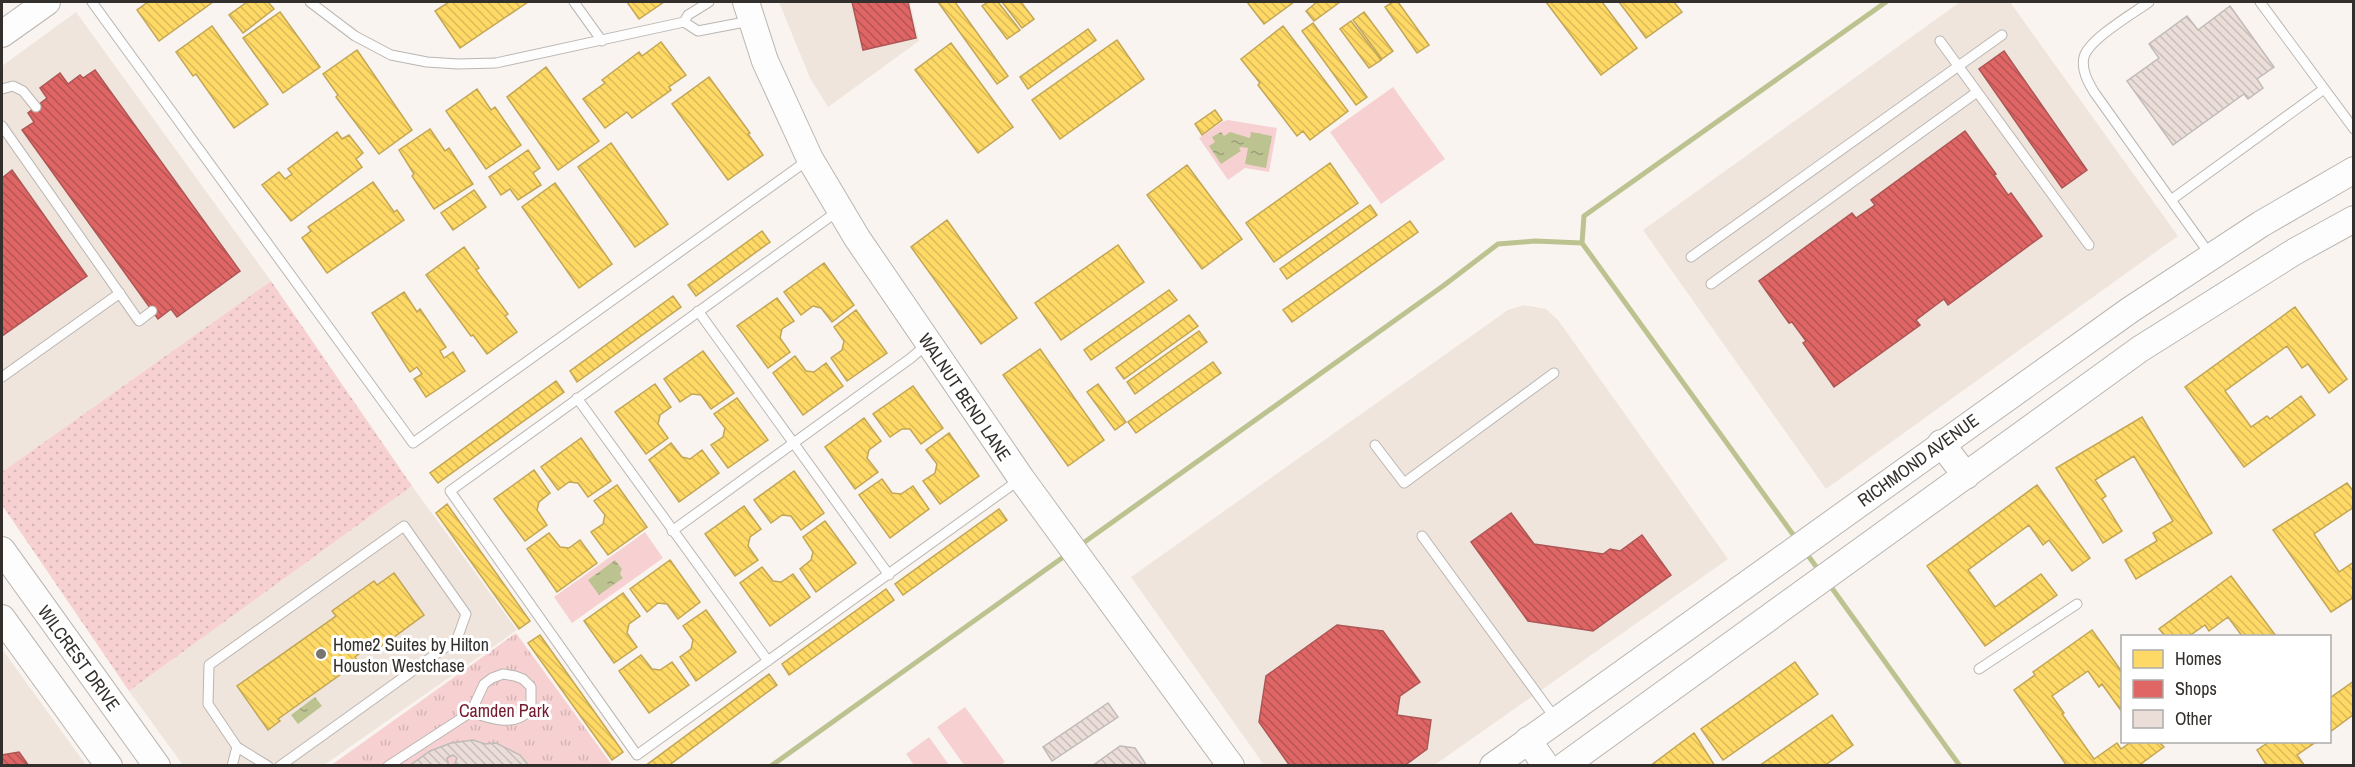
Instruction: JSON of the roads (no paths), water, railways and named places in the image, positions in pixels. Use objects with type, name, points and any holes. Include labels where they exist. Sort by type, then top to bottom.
[{"type":"main road","points":[[2,34],[47,2]]},
{"type":"main road","name":"WALNUT BEND LANE","points":[[749,11],[765,61],[810,159],[888,286],[929,342],[1021,478],[1231,765]]},
{"type":"main road","name":"RICHMOND AVENUE","points":[[1493,765],[2130,310],[2211,255],[2354,170]]},
{"type":"main road","points":[[1564,765],[2140,349],[2294,252],[2354,219]]},
{"type":"main road","points":[[2130,310],[2140,349]]},
{"type":"main road","points":[[1941,443],[1966,476]]},
{"type":"main road","name":"WILCREST DRIVE","points":[[2,550],[157,765]]},
{"type":"main road","points":[[39,603],[3,624],[109,765]]},
{"type":"main road","points":[[1528,740],[1546,765]]},
{"type":"lane","points":[[92,2],[413,443],[810,159]]},
{"type":"lane","points":[[310,2],[348,31],[391,55],[427,62],[496,63],[684,22],[698,31],[749,11]]},
{"type":"lane","points":[[574,2],[602,41]]},
{"type":"lane","points":[[684,22],[688,15],[709,2]]},
{"type":"lane","points":[[2149,2],[2094,43],[2085,56],[2084,69],[2094,92],[2211,255]]},
{"type":"lane","points":[[2260,2],[2354,129]]},
{"type":"lane","points":[[1691,257],[2002,35]]},
{"type":"lane","points":[[1940,41],[2089,245]]},
{"type":"lane","points":[[2,89],[13,86],[22,91],[36,107]]},
{"type":"lane","points":[[2171,200],[2324,89]]},
{"type":"lane","points":[[1711,284],[1977,92]]},
{"type":"lane","points":[[2,126],[139,321],[153,311]]},
{"type":"lane","points":[[840,210],[450,491],[637,755],[1021,478]]},
{"type":"lane","points":[[2,377],[120,293]]},
{"type":"lane","points":[[698,311],[889,575]]},
{"type":"lane","points":[[672,531],[888,375],[929,342]]},
{"type":"lane","points":[[1375,445],[1404,483],[1554,373]]},
{"type":"lane","points":[[577,398],[768,661]]},
{"type":"lane","points":[[268,765],[237,747],[208,704],[209,665],[404,526],[466,614],[457,639],[280,765]]},
{"type":"lane","points":[[1422,536],[1557,720]]},
{"type":"lane","points":[[1979,669],[2077,604]]},
{"type":"lane","points":[[388,765],[471,712],[484,684],[492,678],[503,674],[515,676],[523,679],[531,687],[531,709],[518,719],[508,721],[471,712]]},
{"type":"lane","points":[[232,765],[237,747]]},
{"type":"water","points":[[1221,132],[1224,136],[1230,132],[1250,138],[1251,132],[1272,136],[1266,168],[1245,164],[1248,148],[1241,147],[1239,148],[1241,151],[1221,164],[1209,146],[1215,142],[1212,137]]},
{"type":"water","points":[[615,560],[622,569],[620,574],[623,578],[599,595],[588,580]]},
{"type":"water","points":[[315,697],[322,706],[298,724],[291,715]]},
{"type":"waterway","points":[[1797,540],[1582,243],[1584,216],[1886,2]]},
{"type":"waterway","points":[[1079,546],[1443,286],[1498,244],[1535,241],[1582,243]]},
{"type":"waterway","points":[[1804,550],[1820,572]]},
{"type":"waterway","points":[[771,766],[1069,553]]},
{"type":"waterway","points":[[1829,584],[1960,766]]},
{"type":"place","name":"Home2 Suites by Hilton Houston Westchase","points":[[321,654]]},
{"type":"park label","name":"Camden Park","points":[[504,710]]}]
